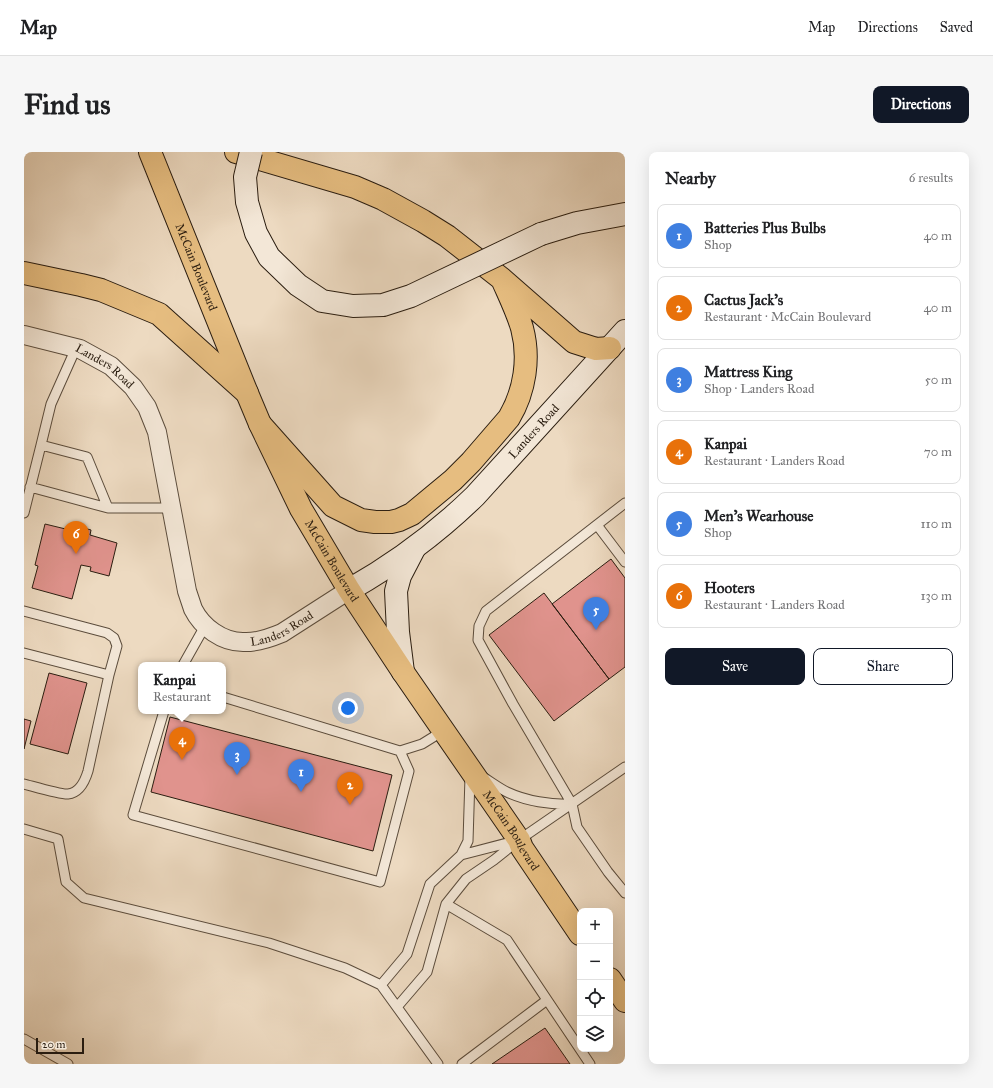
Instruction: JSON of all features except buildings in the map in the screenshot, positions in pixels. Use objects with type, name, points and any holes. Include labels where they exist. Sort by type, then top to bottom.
[{"type":"main road","name":"McCain Boulevard","points":[[150,152],[247,394],[301,509],[349,590],[577,930]]},
{"type":"main road","points":[[236,152],[355,187],[383,199],[447,236],[502,279],[574,342],[596,349],[610,348]]},
{"type":"main road","points":[[251,152],[245,177],[247,202],[256,233],[269,257],[298,285],[322,301],[352,306],[383,305],[411,296],[541,234],[578,223],[625,214]]},
{"type":"main road","points":[[24,273],[81,284],[101,290],[159,314],[247,394]]},
{"type":"main road","points":[[260,424],[333,506],[361,520],[375,522],[399,520],[412,514],[448,485],[472,462],[509,418],[519,397],[525,372],[522,328],[502,279]]},
{"type":"main road","name":"Landers Road","points":[[349,590],[403,556],[452,518],[475,496],[625,331]]},
{"type":"main road","points":[[403,672],[398,632],[396,591],[400,576],[415,547]]},
{"type":"main road","points":[[611,980],[625,1001]]},
{"type":"street","name":"Landers Road","points":[[24,335],[76,348],[111,366],[133,387],[147,407],[157,432],[187,591],[194,610],[205,626],[223,637],[238,642],[258,641],[282,633],[349,590]]},
{"type":"lane","points":[[24,513],[51,404],[76,348]]},
{"type":"lane","points":[[41,445],[87,457],[108,508]]},
{"type":"lane","points":[[30,487],[108,508],[172,508]]},
{"type":"lane","points":[[625,503],[486,612],[479,626],[478,640],[513,704],[572,804],[577,827],[608,872],[625,893]]},
{"type":"lane","points":[[597,525],[625,562]]},
{"type":"lane","points":[[24,611],[107,632],[114,638],[117,646],[109,675],[86,780],[79,789],[68,794],[24,784]]},
{"type":"lane","points":[[185,662],[205,626]]},
{"type":"lane","points":[[24,653],[109,675]]},
{"type":"lane","points":[[226,698],[400,751],[422,744],[444,731]]},
{"type":"lane","points":[[163,714],[133,815],[380,882],[409,771],[400,751]]},
{"type":"lane","points":[[397,1007],[427,972],[446,904],[466,879],[494,860],[518,840],[625,767]]},
{"type":"lane","points":[[381,985],[407,954],[430,884],[461,855],[468,841],[471,770],[508,792],[529,800],[572,804]]},
{"type":"lane","points":[[24,829],[58,839],[66,882],[84,898],[269,943],[342,966],[381,985],[438,1064]]},
{"type":"lane","points":[[461,855],[518,840]]},
{"type":"lane","points":[[446,904],[507,940],[590,1064]]},
{"type":"lane","points":[[462,1064],[547,1000]]},
{"type":"lane","points":[[24,1039],[68,1064]]},
{"type":"place","name":"Hooters","points":[[76,554]]},
{"type":"place","name":"Men's Wearhouse","points":[[596,630]]},
{"type":"place","name":"Kanpai","points":[[182,760]]},
{"type":"place","name":"Mattress King","points":[[237,775]]},
{"type":"place","name":"Batteries Plus Bulbs","points":[[301,792]]},
{"type":"place","name":"Cactus Jack's","points":[[350,805]]}]
